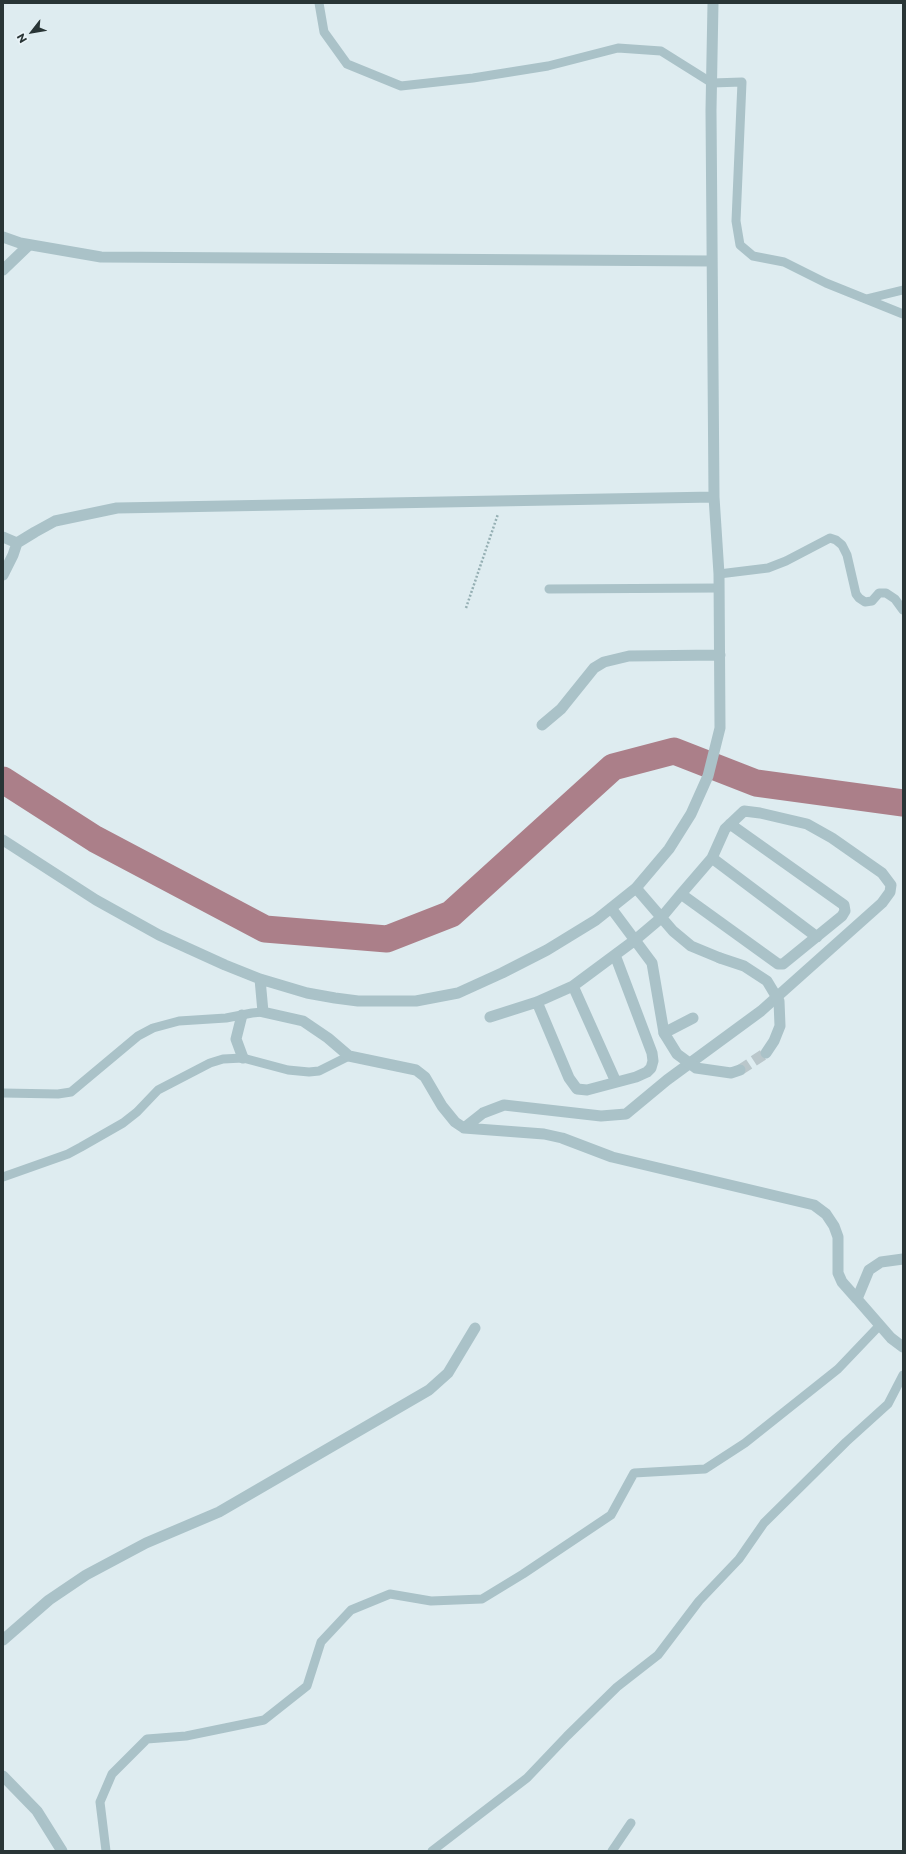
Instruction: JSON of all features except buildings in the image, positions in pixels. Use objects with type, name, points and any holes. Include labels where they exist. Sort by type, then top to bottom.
[{"type":"street","points":[[3,840],[96,900],[159,935],[225,965],[260,979],[307,993],[358,1001],[416,1002],[458,993],[502,973],[553,946],[596,920],[636,888],[669,849],[691,814],[708,776],[720,728],[719,574],[714,497],[712,261],[713,3]]},
{"type":"street","points":[[3,237],[28,245],[101,257],[712,261]]},
{"type":"street","points":[[3,270],[28,245]]},
{"type":"street","points":[[3,575],[13,555],[17,542],[54,521],[117,508],[714,497]]},
{"type":"street","points":[[3,537],[17,542]]},
{"type":"street","points":[[542,725],[561,709],[594,668],[604,662],[629,656],[720,655]]},
{"type":"street","points":[[464,1128],[483,1114],[504,1105],[601,1116],[626,1114],[668,1080],[761,1011],[882,903],[890,892],[891,884],[882,873],[832,838],[807,824],[760,813],[744,811],[725,829],[712,858],[661,918],[634,940],[573,986],[537,1002],[490,1017]]},
{"type":"street","points":[[681,894],[778,964],[783,964],[842,916],[845,911],[844,905],[730,824]]},
{"type":"street","points":[[712,858],[817,936]]},
{"type":"street","points":[[636,888],[673,931],[691,946],[744,966],[767,981],[779,1001],[780,1026],[774,1041],[766,1052]]},
{"type":"street","points":[[610,908],[652,963],[664,1033],[677,1054],[696,1068],[731,1073],[740,1070]]},
{"type":"street","points":[[537,1002],[573,1086],[577,1089],[587,1090],[636,1077],[647,1072],[651,1068],[653,1061],[652,1054],[615,955]]},
{"type":"street","points":[[260,979],[264,1012],[303,1020],[328,1038],[349,1056],[416,1070],[425,1077],[442,1106],[455,1122],[464,1128],[544,1134],[612,1157],[814,1205],[826,1214],[834,1226],[838,1237],[838,1274],[842,1282],[879,1326],[903,1347]]},
{"type":"street","points":[[573,986],[616,1082]]},
{"type":"street","points":[[242,1015],[236,1039],[243,1058]]},
{"type":"street","points":[[664,1033],[693,1018]]},
{"type":"street","points":[[857,1299],[869,1270],[881,1262],[903,1259]]},
{"type":"street","points":[[3,1640],[49,1600],[86,1575],[146,1543],[219,1512],[429,1390],[448,1373],[475,1328]]},
{"type":"street","points":[[3,1776],[37,1811],[62,1851]]},
{"type":"lane","points":[[319,3],[324,32],[347,64],[402,86],[473,78],[548,66],[618,48],[661,51],[712,83],[742,82],[736,221],[740,245],[753,256],[784,262],[826,283],[903,314]]},
{"type":"lane","points":[[866,299],[903,290]]},
{"type":"lane","points":[[719,574],[768,568],[786,561],[830,538],[836,540],[842,545],[847,555],[856,594],[859,598],[865,602],[872,601],[879,593],[886,593],[895,599],[903,610]]},
{"type":"lane","points":[[549,589],[719,588]]},
{"type":"lane","points":[[3,1093],[58,1094],[70,1092],[138,1036],[153,1028],[179,1021],[226,1018],[264,1012]]},
{"type":"lane","points":[[3,1177],[68,1154],[81,1147],[123,1123],[137,1112],[158,1090],[176,1079],[210,1063],[223,1059],[243,1058],[288,1070],[309,1072],[318,1071],[349,1056]]},
{"type":"lane","points":[[106,1851],[100,1802],[112,1774],[147,1738],[186,1736],[264,1720],[307,1686],[321,1642],[351,1610],[390,1594],[431,1601],[482,1599],[523,1574],[611,1515],[634,1473],[705,1469],[745,1443],[838,1369],[879,1326]]},
{"type":"lane","points":[[432,1851],[527,1778],[617,1688],[658,1655],[699,1601],[739,1559],[764,1523],[846,1442],[888,1404],[903,1375]]},
{"type":"lane","points":[[612,1851],[631,1823]]},
{"type":"path","points":[[466,608],[503,501]]},
{"type":"waterway","points":[[3,780],[95,839],[265,929],[387,939],[451,914],[613,767],[674,751],[756,783],[903,803]]},
{"type":"tunnel","points":[[740,1070],[766,1053]]}]
